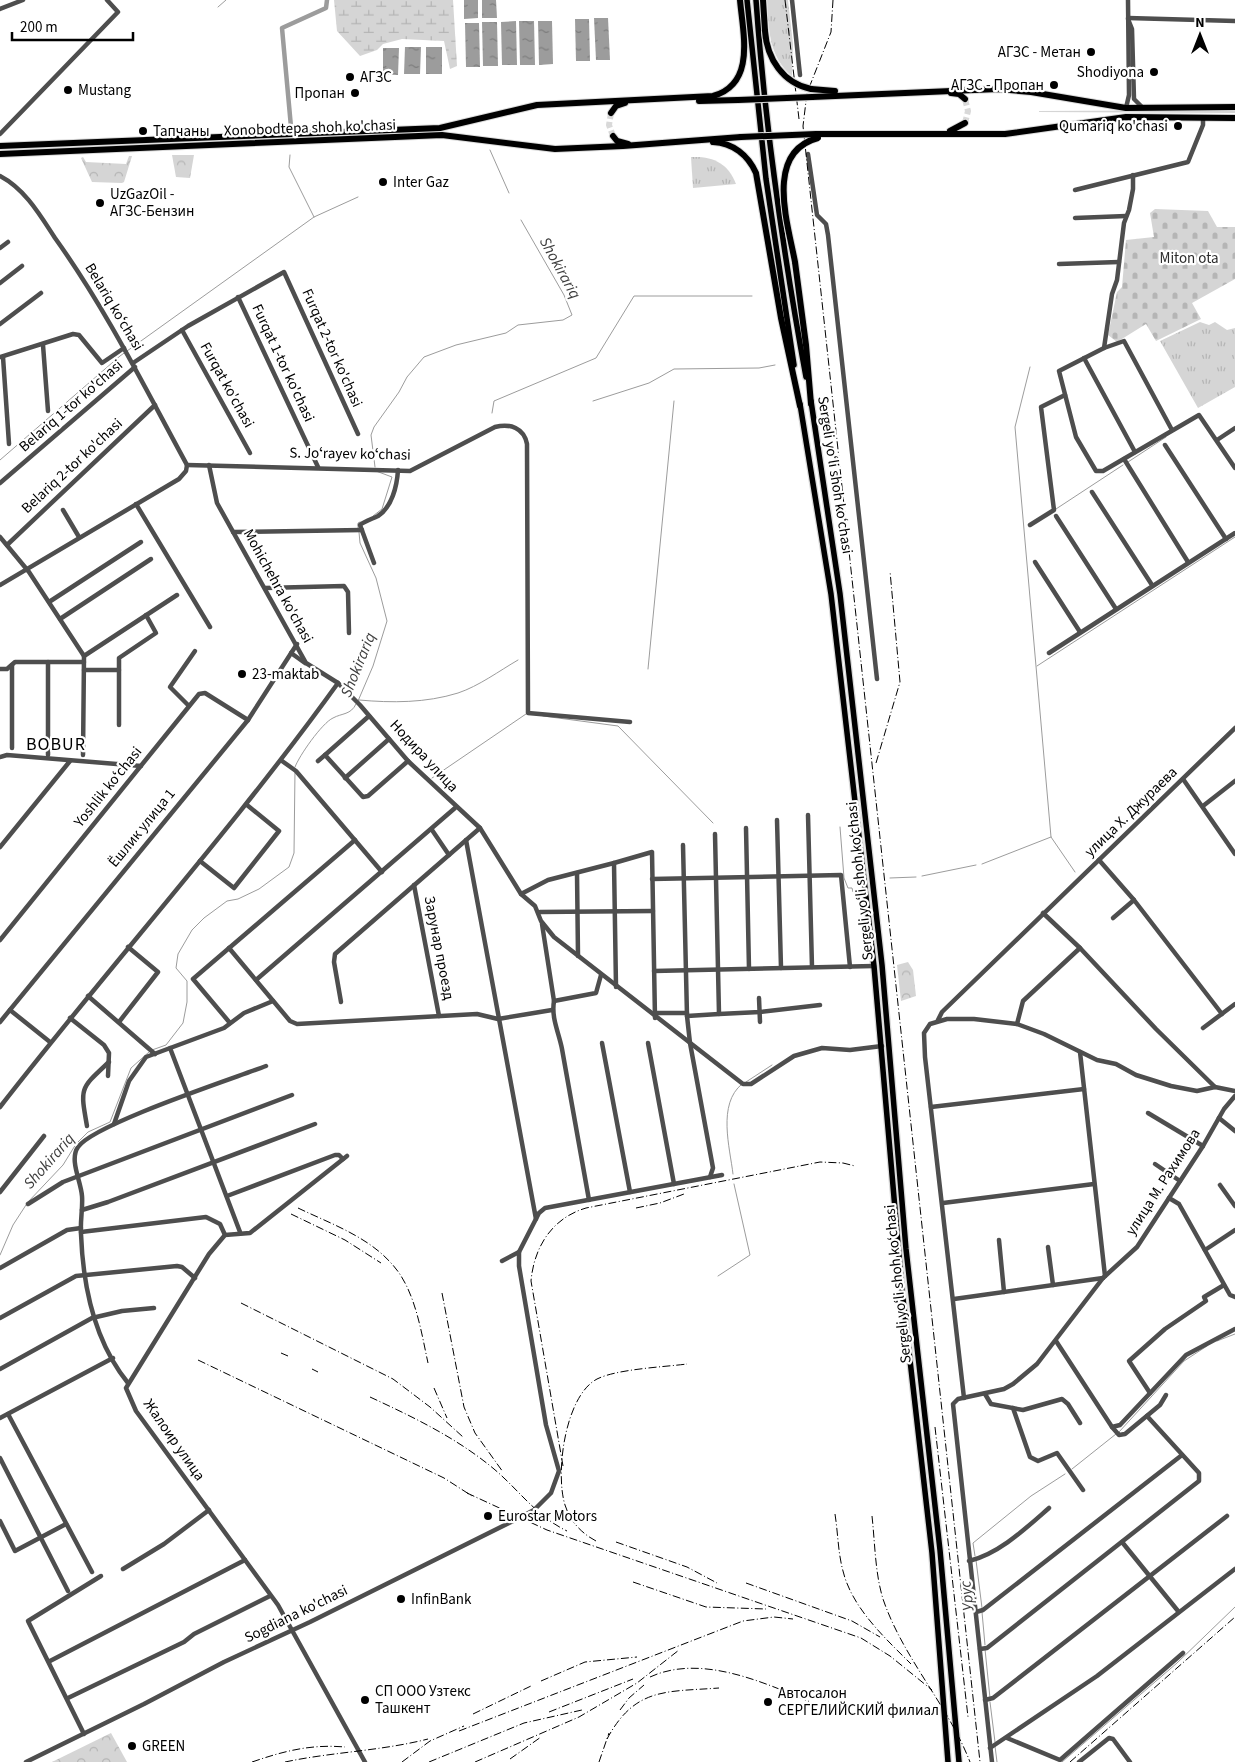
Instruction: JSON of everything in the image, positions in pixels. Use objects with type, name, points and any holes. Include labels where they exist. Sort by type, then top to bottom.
[{"type":"highway","points":[[611,113],[622,104],[644,100],[713,96],[724,92],[733,84],[742,71],[744,58],[740,0]]},
{"type":"highway","points":[[763,0],[765,31],[770,56],[779,70],[812,93]]},
{"type":"highway","points":[[644,100],[738,100],[812,93],[964,89],[1014,90],[1126,108],[1235,107]]},
{"type":"highway","points":[[932,91],[959,94],[966,99]]},
{"type":"highway","name":"Xonobodtepa shoh ko'chasi","points":[[0,146],[440,128],[537,105],[644,100]]},
{"type":"highway","points":[[655,144],[696,139],[741,137],[900,133],[1016,133],[1078,122],[1126,117],[1235,118]]},
{"type":"highway","points":[[939,133],[956,129],[965,123]]},
{"type":"highway","points":[[370,131],[370,138]]},
{"type":"highway","points":[[262,135],[267,139],[263,143]]},
{"type":"highway","name":"Xonobodtepa shoh ko'chasi","points":[[0,154],[442,135],[541,149],[655,144]]},
{"type":"highway","points":[[613,136],[625,143],[724,143],[740,152],[752,166],[758,179],[781,318],[800,406]]},
{"type":"highway","points":[[811,404],[806,344],[783,191],[784,176],[789,161],[807,142],[817,136]]},
{"type":"highway","points":[[118,141],[119,149]]},
{"type":"main road","name":"Sergeli yo‘li shoh ko‘chasi","points":[[747,0],[766,179],[800,406],[831,594],[874,966],[895,1215],[932,1554],[948,1762]]},
{"type":"main road","name":"Sergeli yo‘li shoh ko‘chasi","points":[[756,0],[766,119],[779,216],[811,404],[840,594],[884,985],[906,1249],[940,1550],[959,1762]]},
{"type":"street","points":[[0,9],[23,0]]},
{"type":"street","points":[[0,134],[118,12],[107,0]]},
{"type":"street","points":[[792,0],[800,75]]},
{"type":"street","points":[[1126,108],[1128,95],[1128,0]]},
{"type":"street","points":[[1128,18],[1235,21]]},
{"type":"street","points":[[1128,18],[1132,29],[1134,100],[1143,108]]},
{"type":"street","points":[[1075,190],[1188,162],[1203,118]]},
{"type":"street","points":[[808,154],[815,207],[817,215],[826,224],[828,235],[877,678]]},
{"type":"street","points":[[1104,348],[1126,216],[1133,189],[1133,175]]},
{"type":"street","name":"Belariq koʻchasi","points":[[0,176],[19,189],[82,278],[134,365],[187,465]]},
{"type":"street","points":[[1075,218],[1126,216]]},
{"type":"street","points":[[0,248],[8,242]]},
{"type":"street","points":[[1059,264],[1119,262]]},
{"type":"street","points":[[0,283],[22,266]]},
{"type":"street","name":"Belariq 1-tor ko'chasi","points":[[0,484],[134,365],[182,330],[284,272]]},
{"type":"street","name":"Furqat 2-tor ko'chasi","points":[[284,272],[358,434]]},
{"type":"street","points":[[0,324],[41,293]]},
{"type":"street","name":"Furqat 1-tor ko'chasi","points":[[238,298],[318,467]]},
{"type":"street","name":"Furqat ko'chasi","points":[[182,330],[250,453]]},
{"type":"street","points":[[9,444],[1,357],[76,334],[102,363],[124,348]]},
{"type":"street","points":[[1172,430],[1125,342],[1122,341],[1104,348],[1060,371],[1076,437],[1094,469],[1103,471],[1199,415],[1235,468]]},
{"type":"street","points":[[43,345],[48,411]]},
{"type":"street","points":[[1084,358],[1135,452]]},
{"type":"street","points":[[1030,525],[1054,510],[1040,407],[1065,396]]},
{"type":"street","name":"Belariq 2-tor ko'chasi","points":[[7,545],[155,405]]},
{"type":"street","name":"S. Joʻrayev koʻchasi","points":[[187,465],[398,470],[417,468],[499,426],[512,426],[524,433],[527,444],[528,712],[630,722]]},
{"type":"street","points":[[1216,440],[1235,428]]},
{"type":"street","points":[[1165,445],[1226,539]]},
{"type":"street","points":[[1124,458],[1188,562]]},
{"type":"street","points":[[0,585],[179,479],[186,471],[187,465]]},
{"type":"street","name":"Mohichehra ko'chasi","points":[[209,465],[217,503],[306,663],[338,683],[352,699]]},
{"type":"street","points":[[374,563],[360,524],[382,513],[391,499],[398,470]]},
{"type":"street","points":[[1092,492],[1152,585]]},
{"type":"street","points":[[136,504],[210,627]]},
{"type":"street","points":[[63,510],[79,537]]},
{"type":"street","points":[[1056,516],[1116,609]]},
{"type":"street","points":[[233,532],[362,530]]},
{"type":"street","points":[[1049,652],[1235,533]]},
{"type":"street","points":[[0,537],[25,570],[29,572],[84,659],[84,755]]},
{"type":"street","points":[[49,602],[141,542]]},
{"type":"street","points":[[60,620],[151,559]]},
{"type":"street","points":[[1035,562],[1080,632]]},
{"type":"street","points":[[265,588],[344,586],[348,592],[349,633]]},
{"type":"street","points":[[0,669],[7,669],[14,662],[84,659],[146,615],[177,596]]},
{"type":"street","points":[[119,725],[119,658],[156,633],[146,615]]},
{"type":"street","name":"Ёшлик улица 1","points":[[0,1022],[248,720],[297,644]]},
{"type":"street","points":[[189,706],[170,689],[170,684],[195,651]]},
{"type":"street","points":[[291,653],[306,663]]},
{"type":"street","points":[[48,662],[48,755]]},
{"type":"street","points":[[12,665],[12,748]]},
{"type":"street","points":[[84,670],[119,670]]},
{"type":"street","points":[[0,1107],[50,1042],[282,761],[338,683]]},
{"type":"street","name":"Yoshlik koʻchasi","points":[[0,940],[199,694],[206,693],[248,720]]},
{"type":"street","name":"Нодира улица","points":[[352,699],[408,761],[455,808],[480,828],[521,894],[540,912]]},
{"type":"street","points":[[318,761],[369,716]]},
{"type":"street","name":"улица Х. Джураева","points":[[931,1107],[924,1033],[928,1025],[938,1020],[942,1012],[1235,728]]},
{"type":"street","points":[[345,778],[389,740]]},
{"type":"street","points":[[0,757],[8,755],[141,766]]},
{"type":"street","points":[[325,755],[362,796],[366,797],[408,761]]},
{"type":"street","points":[[0,847],[70,761]]},
{"type":"street","points":[[282,761],[296,772],[382,872]]},
{"type":"street","points":[[1182,779],[1234,852]]},
{"type":"street","points":[[1203,806],[1235,781]]},
{"type":"street","points":[[200,862],[234,888],[279,831],[247,804]]},
{"type":"street","points":[[256,980],[432,830],[455,808]]},
{"type":"street","points":[[808,815],[812,967]]},
{"type":"street","points":[[777,820],[781,968]]},
{"type":"street","points":[[340,1002],[334,962],[335,954],[480,828]]},
{"type":"street","points":[[746,828],[749,969]]},
{"type":"street","points":[[432,830],[449,855]]},
{"type":"street","points":[[715,834],[719,1014]]},
{"type":"street","points":[[230,1023],[193,979],[354,840]]},
{"type":"street","points":[[466,840],[536,1219]]},
{"type":"street","points":[[683,845],[687,1014],[690,1043],[713,1168],[710,1177]]},
{"type":"street","points":[[521,894],[548,880],[652,852],[655,1015]]},
{"type":"street","points":[[1099,860],[1134,900],[1222,1014]]},
{"type":"street","points":[[614,863],[616,987]]},
{"type":"street","points":[[577,873],[578,956]]},
{"type":"street","points":[[652,879],[840,875],[850,967]]},
{"type":"street","name":"Зарунар проезд","points":[[414,885],[439,1016]]},
{"type":"street","points":[[1113,918],[1134,900]]},
{"type":"street","points":[[589,1200],[552,1010],[554,1001],[540,912],[653,911]]},
{"type":"street","points":[[1043,913],[1080,948],[1156,1030],[1215,1088]]},
{"type":"street","points":[[542,920],[554,937],[616,987],[744,1084],[751,1084],[794,1056],[822,1048],[850,1050],[882,1046]]},
{"type":"street","points":[[120,1022],[158,972],[128,948]]},
{"type":"street","points":[[229,948],[290,1021],[297,1024],[477,1014],[498,1019],[552,1010]]},
{"type":"street","points":[[1017,1024],[1023,1001],[1080,948]]},
{"type":"street","points":[[654,970],[874,966]]},
{"type":"street","points":[[554,1001],[596,993],[602,975]]},
{"type":"street","points":[[88,996],[152,1051]]},
{"type":"street","points":[[759,998],[760,1022]]},
{"type":"street","points":[[114,1124],[129,1081],[152,1051],[170,1048],[230,1023],[244,1013],[273,1001]]},
{"type":"street","points":[[655,1015],[760,1012],[820,1004]]},
{"type":"street","points":[[1204,1028],[1235,1004]]},
{"type":"street","points":[[10,1010],[50,1042]]},
{"type":"street","points":[[70,1018],[104,1045],[109,1053],[108,1076]]},
{"type":"street","points":[[938,1020],[974,1019],[1017,1024],[1044,1034],[1097,1060],[1116,1064],[1136,1075],[1171,1086],[1198,1091],[1215,1088],[1235,1091]]},
{"type":"street","points":[[602,1042],[630,1192]]},
{"type":"street","points":[[648,1043],[674,1184]]},
{"type":"street","points":[[170,1048],[240,1232]]},
{"type":"street","name":"улица М. Рахимова","points":[[1080,1052],[1104,1277]]},
{"type":"street","points":[[87,1126],[82,1098],[83,1089],[109,1062]]},
{"type":"street","points":[[114,1124],[266,1066]]},
{"type":"street","points":[[992,1762],[994,1747],[985,1700],[980,1649],[980,1611],[952,1408],[956,1400],[964,1398],[931,1107],[1084,1089]]},
{"type":"street","points":[[28,1204],[63,1182],[292,1094]]},
{"type":"street","name":"улица М. Рахимова","points":[[964,1398],[1004,1389],[1025,1375],[1056,1341],[1104,1277],[1134,1251],[1235,1096]]},
{"type":"street","points":[[1148,1113],[1203,1146]]},
{"type":"street","points":[[1219,1118],[1235,1130]]},
{"type":"street","name":"Жалоир улица","points":[[114,1124],[89,1137],[77,1148],[74,1160],[82,1210],[81,1230],[92,1318],[128,1383],[126,1388],[136,1411],[270,1596],[292,1630],[365,1762]]},
{"type":"street","points":[[82,1210],[315,1124]]},
{"type":"street","points":[[0,1192],[44,1136]]},
{"type":"street","points":[[128,1383],[209,1254],[224,1235],[240,1232],[250,1233],[345,1158],[335,1155],[227,1196]]},
{"type":"street","points":[[1155,1164],[1180,1181]]},
{"type":"street","points":[[502,1261],[519,1252],[536,1219],[545,1208],[722,1174]]},
{"type":"street","points":[[0,1178],[6,1183]]},
{"type":"street","points":[[943,1203],[1094,1184]]},
{"type":"street","points":[[1220,1186],[1235,1206]]},
{"type":"street","points":[[1169,1198],[1179,1204],[1231,1297],[1235,1297]]},
{"type":"street","points":[[0,1268],[67,1230],[206,1217],[220,1224],[224,1235]]},
{"type":"street","points":[[1206,1250],[1235,1230]]},
{"type":"street","points":[[999,1240],[1004,1292]]},
{"type":"street","points":[[1048,1247],[1053,1285]]},
{"type":"street","name":"Sogdiana ko'chasi","points":[[26,1762],[224,1662],[534,1510],[551,1493],[559,1471],[546,1425],[519,1266],[519,1252]]},
{"type":"street","points":[[0,1318],[76,1276],[177,1266],[182,1267],[195,1278]]},
{"type":"street","points":[[954,1299],[1104,1277]]},
{"type":"street","points":[[1150,1393],[1129,1361],[1165,1328],[1206,1301],[1204,1297],[1224,1285]]},
{"type":"street","points":[[0,1369],[92,1318],[122,1311],[154,1308]]},
{"type":"street","points":[[1112,1428],[1120,1425],[1186,1355],[1235,1329]]},
{"type":"street","points":[[1056,1341],[1112,1428],[1118,1433],[1125,1434],[1160,1405],[1166,1395]]},
{"type":"street","points":[[0,1418],[113,1358]]},
{"type":"street","points":[[985,1394],[991,1404],[1022,1410],[1062,1399],[1080,1423]]},
{"type":"street","points":[[1013,1408],[1030,1457],[1038,1461],[1057,1454],[1083,1490]]},
{"type":"street","points":[[8,1414],[92,1572]]},
{"type":"street","points":[[980,1649],[987,1648],[1200,1480],[1199,1473],[1147,1416]]},
{"type":"street","points":[[980,1611],[1182,1455]]},
{"type":"street","points":[[0,1458],[68,1591]]},
{"type":"street","points":[[974,1560],[1024,1529],[1049,1508]]},
{"type":"street","points":[[123,1569],[164,1544],[209,1510]]},
{"type":"street","points":[[985,1700],[993,1698],[1227,1516]]},
{"type":"street","points":[[0,1521],[15,1551],[66,1524]]},
{"type":"street","points":[[1122,1542],[1178,1612]]},
{"type":"street","points":[[50,1661],[245,1560]]},
{"type":"street","points":[[994,1747],[1097,1676],[1235,1569]]},
{"type":"street","points":[[84,1734],[50,1661],[28,1621],[101,1576]]},
{"type":"street","points":[[68,1698],[184,1642],[194,1634],[270,1596]]},
{"type":"street","points":[[1007,1738],[1060,1760],[1183,1653]]},
{"type":"street","points":[[1079,1762],[1107,1739],[1113,1739],[1130,1762]]},
{"type":"green space","points":[[334,0],[453,0],[457,66],[450,69],[444,41],[402,39],[383,44],[377,50],[360,56],[337,31]]},
{"type":"green space","points":[[767,0],[788,0],[793,44],[792,76],[778,60],[774,51],[769,32]]},
{"type":"green space","points":[[1235,110],[1235,113],[1039,112],[1039,111]]},
{"type":"green space","points":[[172,155],[194,155],[190,178],[176,177]]},
{"type":"green space","points":[[129,156],[132,156],[124,182],[122,183],[92,182],[81,158],[83,157],[86,162],[126,164]]},
{"type":"green space","points":[[691,157],[706,158],[719,162],[729,171],[736,184],[693,188]]},
{"type":"green space","name":"Miton ota","points":[[1155,209],[1208,211],[1217,227],[1235,227],[1235,279],[1192,303],[1201,319],[1156,341],[1146,324],[1117,342],[1108,335],[1117,292],[1122,287],[1126,240],[1154,237],[1150,213]]},
{"type":"green space","points":[[1200,322],[1209,325],[1215,322],[1227,330],[1235,328],[1235,387],[1198,408],[1160,341]]},
{"type":"green space","points":[[908,962],[913,970],[916,996],[901,1001],[897,965]]},
{"type":"green space","points":[[111,1733],[127,1762],[52,1762]]},
{"type":"water","points":[[464,0],[478,0],[478,18],[464,19]]},
{"type":"water","points":[[482,0],[496,0],[497,18],[482,18]]},
{"type":"water","points":[[594,18],[608,18],[610,60],[596,60]]},
{"type":"water","points":[[575,19],[589,19],[590,61],[576,61]]},
{"type":"water","points":[[516,21],[517,65],[502,65],[501,22]]},
{"type":"water","points":[[519,21],[534,21],[535,65],[520,65]]},
{"type":"water","points":[[538,21],[552,21],[553,64],[539,65]]},
{"type":"water","points":[[482,22],[497,22],[498,66],[483,66]]},
{"type":"water","points":[[465,23],[479,23],[480,67],[466,67]]},
{"type":"water","points":[[405,47],[421,47],[420,74],[404,74]]},
{"type":"water","points":[[426,47],[442,47],[442,74],[426,74]]},
{"type":"water","points":[[383,48],[399,48],[398,75],[383,74]]},
{"type":"waterway","points":[[218,7],[226,0]]},
{"type":"waterway","points":[[291,127],[282,28],[326,8],[327,0]]},
{"type":"waterway","name":"Shokirariq","points":[[490,150],[509,193]]},
{"type":"waterway","points":[[290,155],[289,167],[314,217]]},
{"type":"waterway","points":[[0,460],[120,356],[314,217],[358,197]]},
{"type":"waterway","name":"Shokirariq","points":[[375,467],[371,435],[374,427],[399,392],[407,377],[424,357],[456,345],[506,333],[518,325],[563,320],[572,315],[564,295],[521,220]]},
{"type":"waterway","points":[[492,413],[494,401],[596,358],[634,296],[752,296]]},
{"type":"waterway","points":[[593,401],[649,383],[674,369],[759,368],[775,365]]},
{"type":"waterway","points":[[1030,367],[1015,427],[1051,837],[1075,872]]},
{"type":"waterway","points":[[648,669],[674,401]]},
{"type":"waterway","points":[[1128,462],[1166,437]]},
{"type":"waterway","points":[[1056,509],[1123,465]]},
{"type":"waterway","name":"Shokirariq","points":[[373,516],[382,509],[392,477],[376,471]]},
{"type":"waterway","name":"Shokirariq","points":[[358,529],[358,523],[360,522]]},
{"type":"waterway","name":"Shokirariq","points":[[358,701],[373,666],[387,621],[376,578],[360,543],[359,532]]},
{"type":"waterway","points":[[1037,666],[1235,537]]},
{"type":"waterway","points":[[359,700],[409,701],[434,699],[458,693],[489,678],[518,660]]},
{"type":"waterway","name":"Shokirariq","points":[[295,767],[306,748],[323,726],[333,718],[349,712],[356,704]]},
{"type":"waterway","points":[[432,778],[526,714]]},
{"type":"waterway","points":[[543,716],[618,726],[713,823]]},
{"type":"waterway","name":"Shokirariq","points":[[152,1050],[166,1045],[183,1023],[187,1002],[187,981],[176,968],[178,954],[192,930],[204,918],[227,901],[238,899],[259,889],[289,867],[294,853],[295,771]]},
{"type":"waterway","points":[[840,827],[844,878],[848,888],[852,888],[854,891]]},
{"type":"waterway","points":[[982,864],[1051,837]]},
{"type":"waterway","points":[[922,876],[976,865]]},
{"type":"waterway","points":[[890,878],[916,877]]},
{"type":"waterway","name":"Shokirariq","points":[[28,1202],[63,1165],[76,1144],[88,1132],[110,1122],[131,1068],[149,1052]]},
{"type":"waterway","points":[[746,1082],[772,1065]]},
{"type":"waterway","points":[[733,1174],[727,1114],[734,1093],[742,1084]]},
{"type":"waterway","points":[[718,1276],[750,1255],[734,1184]]},
{"type":"waterway","name":"Shokirariq","points":[[0,1255],[13,1225],[26,1205]]},
{"type":"waterway","name":"Урус","points":[[1217,1341],[1235,1334]]},
{"type":"waterway","name":"Урус","points":[[1119,1432],[1184,1361],[1207,1346]]},
{"type":"waterway","name":"Урус","points":[[1072,1469],[1116,1434]]},
{"type":"waterway","name":"Урус","points":[[975,1556],[973,1543],[1031,1496],[1065,1474]]},
{"type":"waterway","name":"Урус","points":[[976,1560],[982,1608]]},
{"type":"waterway","points":[[1062,1762],[1177,1663],[1235,1607]]},
{"type":"waterway","name":"Урус","points":[[982,1612],[985,1645]]},
{"type":"waterway","name":"Урус","points":[[985,1649],[990,1698]]},
{"type":"waterway","name":"Урус","points":[[990,1702],[995,1742]]},
{"type":"waterway","name":"Урус","points":[[995,1746],[997,1762]]},
{"type":"tunnel","points":[[965,99],[968,111],[965,123]]},
{"type":"tunnel","points":[[611,113],[609,125],[613,136]]},
{"type":"railway","points":[[785,0],[799,119]]},
{"type":"railway","points":[[833,0],[831,32],[807,93],[803,126],[980,1762]]},
{"type":"railway","points":[[876,763],[900,682],[890,571]]},
{"type":"railway","points":[[563,1466],[531,1281],[536,1257],[554,1227],[563,1219],[586,1208],[820,1162],[843,1163],[855,1166]]},
{"type":"railway","points":[[636,1208],[660,1203],[684,1194]]},
{"type":"railway","points":[[298,1208],[335,1225],[371,1245],[391,1263],[406,1285],[416,1310],[428,1363]]},
{"type":"railway","points":[[291,1214],[345,1240],[381,1263]]},
{"type":"railway","points":[[442,1293],[464,1407],[475,1433],[503,1472]]},
{"type":"railway","points":[[241,1303],[393,1379],[430,1407],[463,1437]]},
{"type":"railway","points":[[281,1353],[288,1356]]},
{"type":"railway","points":[[198,1360],[444,1478],[472,1496]]},
{"type":"railway","points":[[596,1541],[581,1530],[573,1521],[567,1511],[562,1491],[561,1474],[565,1436],[577,1401],[586,1388],[597,1379],[616,1373],[687,1364]]},
{"type":"railway","points":[[312,1369],[318,1372]]},
{"type":"railway","points":[[434,1388],[447,1418]]},
{"type":"railway","points":[[370,1397],[418,1420],[465,1447],[494,1469],[546,1518],[567,1531]]},
{"type":"railway","points":[[935,1427],[968,1717]]},
{"type":"railway","points":[[467,1493],[547,1530],[861,1638],[890,1656],[932,1690]]},
{"type":"railway","points":[[835,1514],[841,1564],[847,1585],[871,1622],[911,1664]]},
{"type":"railway","points":[[872,1516],[878,1579],[883,1599],[902,1641],[950,1721],[970,1762]]},
{"type":"railway","points":[[616,1542],[687,1567],[717,1583]]},
{"type":"railway","points":[[633,1582],[706,1607],[766,1609]]},
{"type":"railway","points":[[746,1583],[852,1621],[880,1637]]},
{"type":"railway","points":[[459,1731],[743,1621],[774,1617],[793,1619]]},
{"type":"railway","points":[[1070,1762],[1235,1617]]},
{"type":"railway","points":[[475,1762],[579,1717],[637,1683],[679,1650]]},
{"type":"railway","points":[[541,1681],[585,1662],[637,1657]]},
{"type":"railway","points":[[650,1677],[673,1670],[697,1668],[721,1671],[746,1677],[839,1714]]},
{"type":"railway","points":[[549,1712],[633,1679]]},
{"type":"railway","points":[[620,1710],[629,1698],[644,1685]]},
{"type":"railway","points":[[473,1714],[531,1686]]},
{"type":"railway","points":[[607,1739],[618,1722],[629,1710],[641,1701],[654,1695],[683,1690],[719,1688]]},
{"type":"railway","points":[[429,1762],[524,1723],[582,1710]]},
{"type":"railway","points":[[402,1762],[430,1741],[464,1726]]},
{"type":"railway","points":[[599,1762],[609,1733]]},
{"type":"railway","points":[[510,1759],[541,1737]]},
{"type":"railway","points":[[285,1762],[428,1739]]},
{"type":"railway","points":[[252,1762],[298,1749],[333,1746],[345,1747]]},
{"type":"place","name":"АГЗС - Метан","points":[[1091,52]]},
{"type":"place","name":"Shodiyona","points":[[1154,72]]},
{"type":"place","name":"АГЗС","points":[[350,77]]},
{"type":"place","name":"АГЗС - Пропан","points":[[1054,85]]},
{"type":"place","name":"Mustang","points":[[68,90]]},
{"type":"place","name":"Пропан","points":[[355,93]]},
{"type":"place","name":"Qumariq ko'chasi","points":[[1178,126]]},
{"type":"place","name":"Тапчаны","points":[[143,131]]},
{"type":"place","name":"Inter Gaz","points":[[383,182]]},
{"type":"place","name":"UzGazOil - АГЗС-Бензин","points":[[100,203]]},
{"type":"place","name":"23-maktab","points":[[242,674]]},
{"type":"place","name":"Eurostar Motors","points":[[488,1516]]},
{"type":"place","name":"InfinBank","points":[[401,1599]]},
{"type":"place","name":"СП ООО Узтекс Ташкент","points":[[365,1700]]},
{"type":"place","name":"Автосалон СЕРГЕЛИЙСКИЙ филиал","points":[[768,1702]]},
{"type":"place","name":"GREEN","points":[[132,1746]]},
{"type":"district","name":"BOBUR","points":[[56,744]]}]
